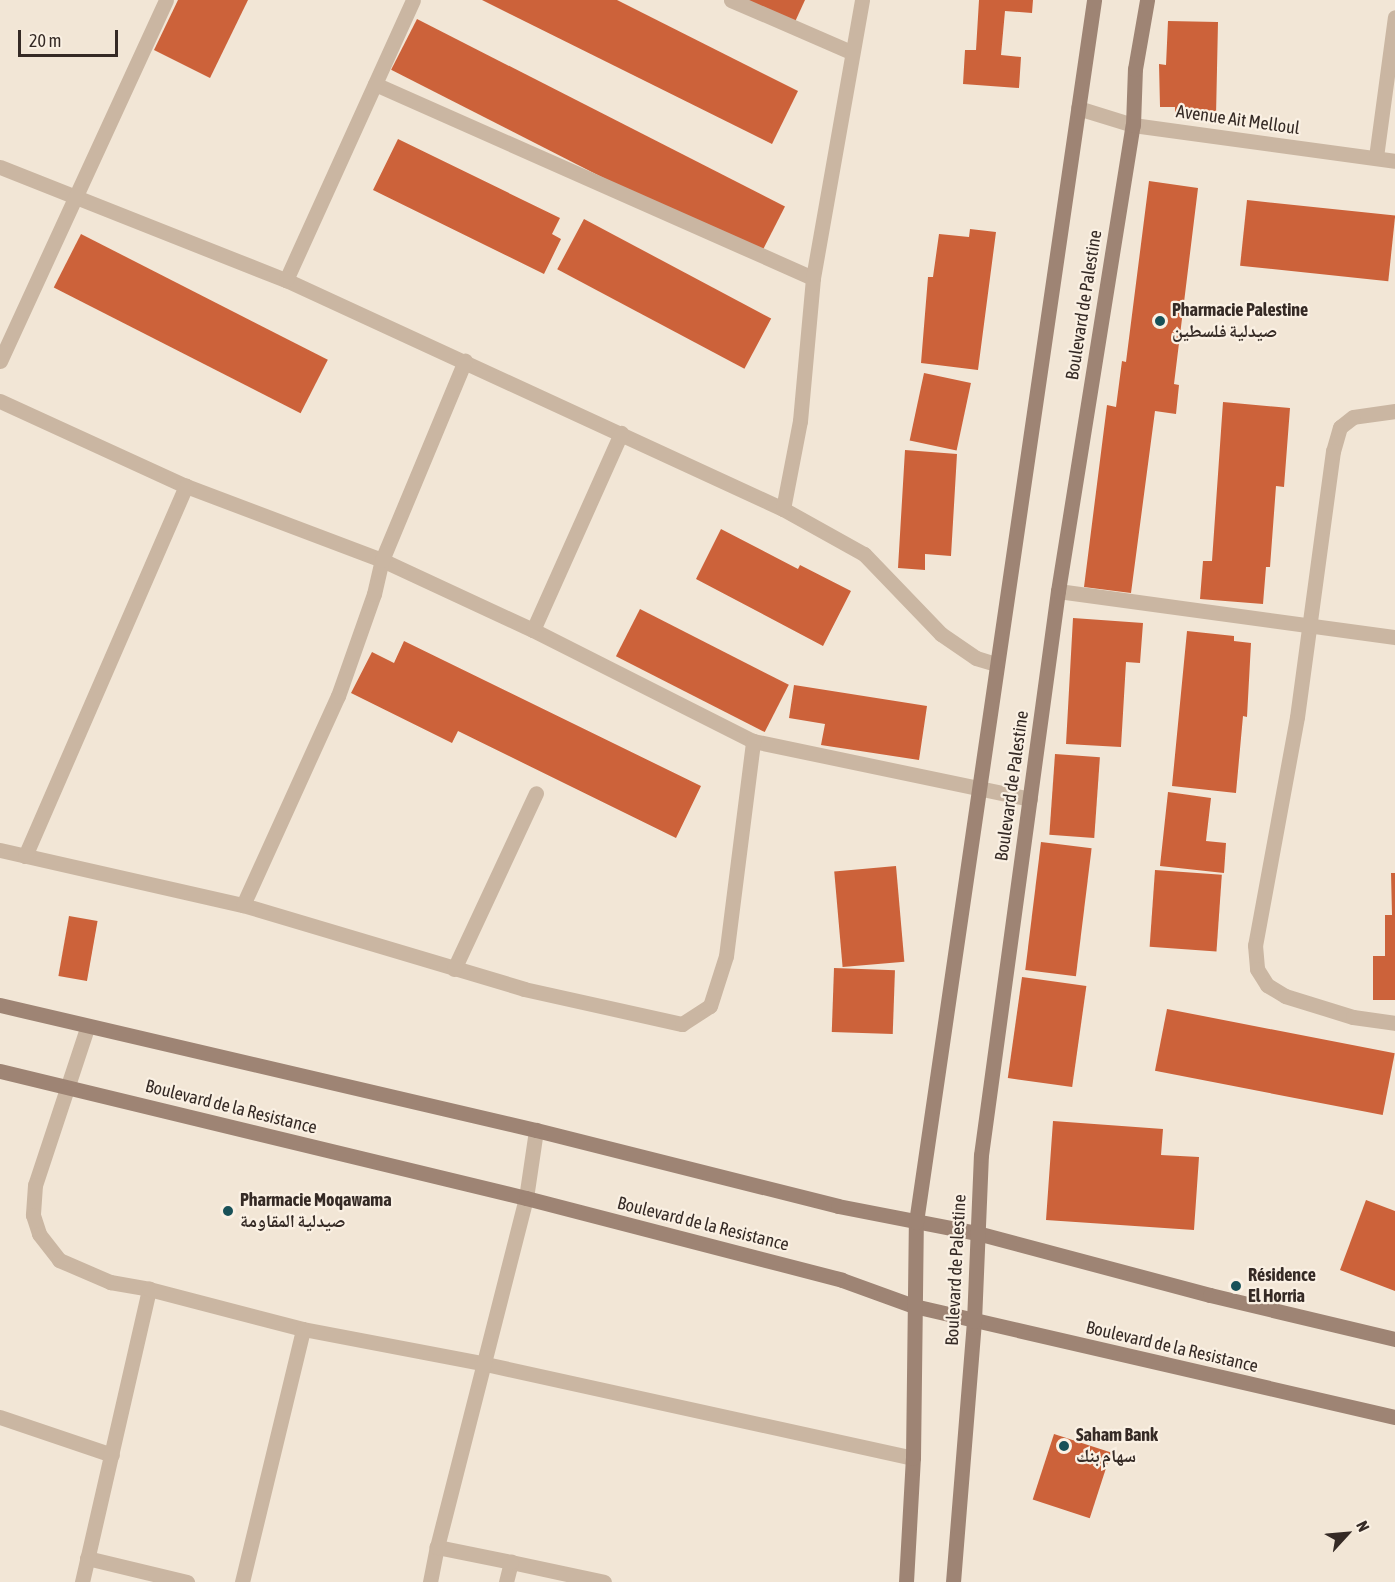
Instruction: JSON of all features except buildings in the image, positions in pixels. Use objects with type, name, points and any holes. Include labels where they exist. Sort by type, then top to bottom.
[{"type":"street","points":[[0,361],[166,0]]},
{"type":"street","points":[[286,280],[413,0]]},
{"type":"street","points":[[731,0],[851,52]]},
{"type":"street","points":[[783,509],[800,421],[813,278],[851,52],[862,0]]},
{"type":"street","name":"Boulevard de Palestine","points":[[906,1582],[913,1458],[916,1222],[1094,0]]},
{"type":"street","name":"Boulevard de Palestine","points":[[953,1582],[974,1321],[981,1155],[1058,591],[1133,125],[1135,69],[1147,0]]},
{"type":"street","points":[[1376,158],[1395,17]]},
{"type":"street","points":[[375,84],[813,278]]},
{"type":"street","name":"Avenue Ait Melloul","points":[[1078,108],[1133,125],[1395,161]]},
{"type":"street","points":[[0,167],[286,280],[783,509],[864,554],[941,634],[976,658],[996,664]]},
{"type":"street","points":[[243,905],[338,696],[374,594],[382,560],[465,361]]},
{"type":"street","points":[[0,400],[186,486],[382,560],[532,630],[753,741],[1030,799]]},
{"type":"street","points":[[1395,411],[1353,417],[1340,427],[1333,451],[1311,625],[1255,945],[1257,969],[1267,985],[1302,1003],[1395,1023]]},
{"type":"street","points":[[532,630],[621,433]]},
{"type":"street","points":[[25,856],[186,486]]},
{"type":"street","points":[[1058,591],[1395,637]]},
{"type":"street","points":[[0,850],[243,905],[454,969],[669,1023],[682,1024],[702,1014],[714,998],[726,956],[753,741]]},
{"type":"street","points":[[454,969],[536,793]]},
{"type":"street","points":[[0,1005],[87,1028],[536,1130],[916,1222],[977,1233],[1210,1295],[1395,1339]]},
{"type":"street","points":[[87,1028],[35,1185],[33,1215],[39,1234],[59,1260],[83,1273],[303,1329],[481,1363],[913,1458]]},
{"type":"street","name":"Boulevard de la Resistance","points":[[0,1071],[526,1198],[842,1280],[914,1306],[974,1321],[1395,1417]]},
{"type":"street","points":[[430,1582],[481,1363],[526,1198],[536,1130]]},
{"type":"street","points":[[82,1582],[149,1289]]},
{"type":"street","points":[[242,1582],[303,1329]]},
{"type":"street","points":[[0,1417],[112,1455]]},
{"type":"street","points":[[437,1547],[604,1582]]},
{"type":"street","points":[[87,1558],[187,1582]]},
{"type":"street","points":[[506,1582],[511,1562]]},
{"type":"place","name":"Pharmacie Palestine صيدلية فلسطين","points":[[1160,321]]},
{"type":"place","name":"Pharmacie Moqawama صيدلية المقاومة","points":[[228,1211]]},
{"type":"place","name":"Résidence El Horria","points":[[1236,1286]]},
{"type":"place","name":"Saham Bank سهام بنك","points":[[1064,1446]]}]
